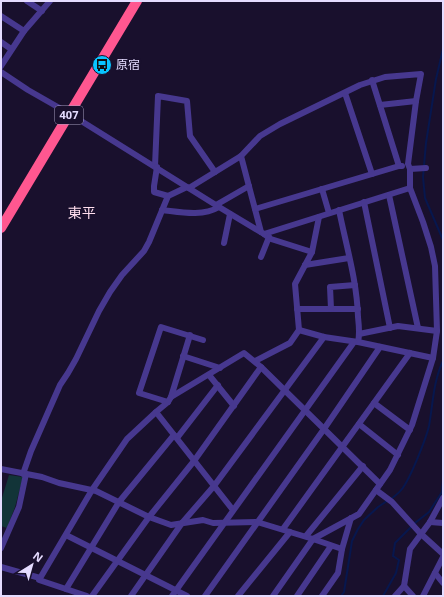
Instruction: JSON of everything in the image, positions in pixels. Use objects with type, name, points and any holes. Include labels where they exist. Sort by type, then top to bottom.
[{"type":"highway","name":"407","points":[[1,228],[136,1]]},
{"type":"street","points":[[27,1],[42,10]]},
{"type":"street","points":[[1,66],[24,31],[50,1]]},
{"type":"street","points":[[1,16],[24,31]]},
{"type":"street","points":[[1,42],[11,50]]},
{"type":"street","points":[[1,72],[230,214],[265,234],[312,252]]},
{"type":"street","points":[[215,172],[190,136],[187,101],[158,96],[154,192],[168,196],[188,187],[215,172],[241,156],[260,136],[280,124],[372,80],[385,77],[421,74],[416,100],[409,167],[410,188],[427,234],[435,266],[437,331],[433,358],[410,430],[390,470],[359,514],[313,539],[273,596]]},
{"type":"street","points":[[372,80],[400,166]]},
{"type":"street","points":[[345,93],[372,174]]},
{"type":"street","points":[[380,105],[416,100]]},
{"type":"street","points":[[241,156],[255,209],[265,234],[261,257]]},
{"type":"street","points":[[255,209],[400,166],[426,168]]},
{"type":"street","points":[[162,210],[200,213],[214,210],[217,206],[249,186]]},
{"type":"street","points":[[265,234],[410,188]]},
{"type":"street","points":[[322,189],[329,214]]},
{"type":"street","points":[[389,195],[418,328]]},
{"type":"street","points":[[1,548],[19,507],[31,451],[60,385],[76,359],[110,292],[122,275],[144,251],[168,196]]},
{"type":"street","points":[[364,202],[390,328]]},
{"type":"street","points":[[174,593],[305,410],[356,342],[359,334],[355,285],[339,210]]},
{"type":"street","points":[[224,243],[230,214]]},
{"type":"street","points":[[256,361],[290,343],[299,330],[295,284],[312,252],[319,217]]},
{"type":"street","points":[[305,265],[349,258]]},
{"type":"street","points":[[331,309],[330,287],[355,285]]},
{"type":"street","points":[[297,309],[358,309]]},
{"type":"street","points":[[359,334],[398,326],[437,331]]},
{"type":"street","points":[[170,400],[140,393],[162,327],[203,340]]},
{"type":"street","points":[[299,330],[324,337],[433,358]]},
{"type":"street","points":[[170,400],[190,335]]},
{"type":"street","points":[[132,596],[182,523],[214,486],[324,337]]},
{"type":"street","points":[[206,596],[380,347]]},
{"type":"street","points":[[40,578],[92,490],[127,439],[170,400],[244,353],[256,361],[380,484]]},
{"type":"street","points":[[283,529],[410,354]]},
{"type":"street","points":[[183,356],[220,368]]},
{"type":"street","points":[[92,596],[149,517],[194,461],[262,367]]},
{"type":"street","points":[[209,374],[234,406]]},
{"type":"street","points":[[66,589],[119,502],[218,385]]},
{"type":"street","points":[[374,403],[410,430]]},
{"type":"street","points":[[156,412],[233,510]]},
{"type":"street","points":[[359,424],[398,455]]},
{"type":"street","points":[[306,536],[363,466]]},
{"type":"street","points":[[1,469],[42,477],[92,490],[149,517],[171,525],[203,520],[213,523],[258,522],[306,536],[342,549]]},
{"type":"street","points":[[376,490],[392,502],[420,533],[443,554]]},
{"type":"street","points":[[394,596],[404,586],[410,549],[420,533],[430,522],[443,498]]},
{"type":"street","points":[[322,596],[338,573],[342,549],[351,518]]},
{"type":"street","points":[[430,522],[443,523]]},
{"type":"street","points":[[238,596],[290,532]]},
{"type":"street","points":[[66,535],[146,575],[174,593],[187,596]]},
{"type":"street","points":[[297,596],[331,546]]},
{"type":"street","points":[[423,596],[443,557]]},
{"type":"street","points":[[1,567],[40,578],[39,580],[87,596]]},
{"type":"street","points":[[435,573],[443,583]]},
{"type":"street","points":[[404,586],[413,596]]},
{"type":"green space","points":[[9,475],[23,477],[15,507],[7,528],[1,526],[1,501]]},
{"type":"waterway","points":[[443,49],[436,79],[426,143],[423,177],[425,198],[443,240]]},
{"type":"waterway","points":[[391,499],[400,492],[405,484],[421,449],[429,426],[435,385],[443,361]]},
{"type":"waterway","points":[[383,596],[396,573],[399,560],[393,556],[395,543],[415,523],[429,512],[442,492],[443,480]]},
{"type":"waterway","points":[[341,596],[344,592],[352,541],[364,520],[387,501]]},
{"type":"place","name":"原宿","points":[[102,65]]},
{"type":"district","name":"東平","points":[[82,213]]}]
